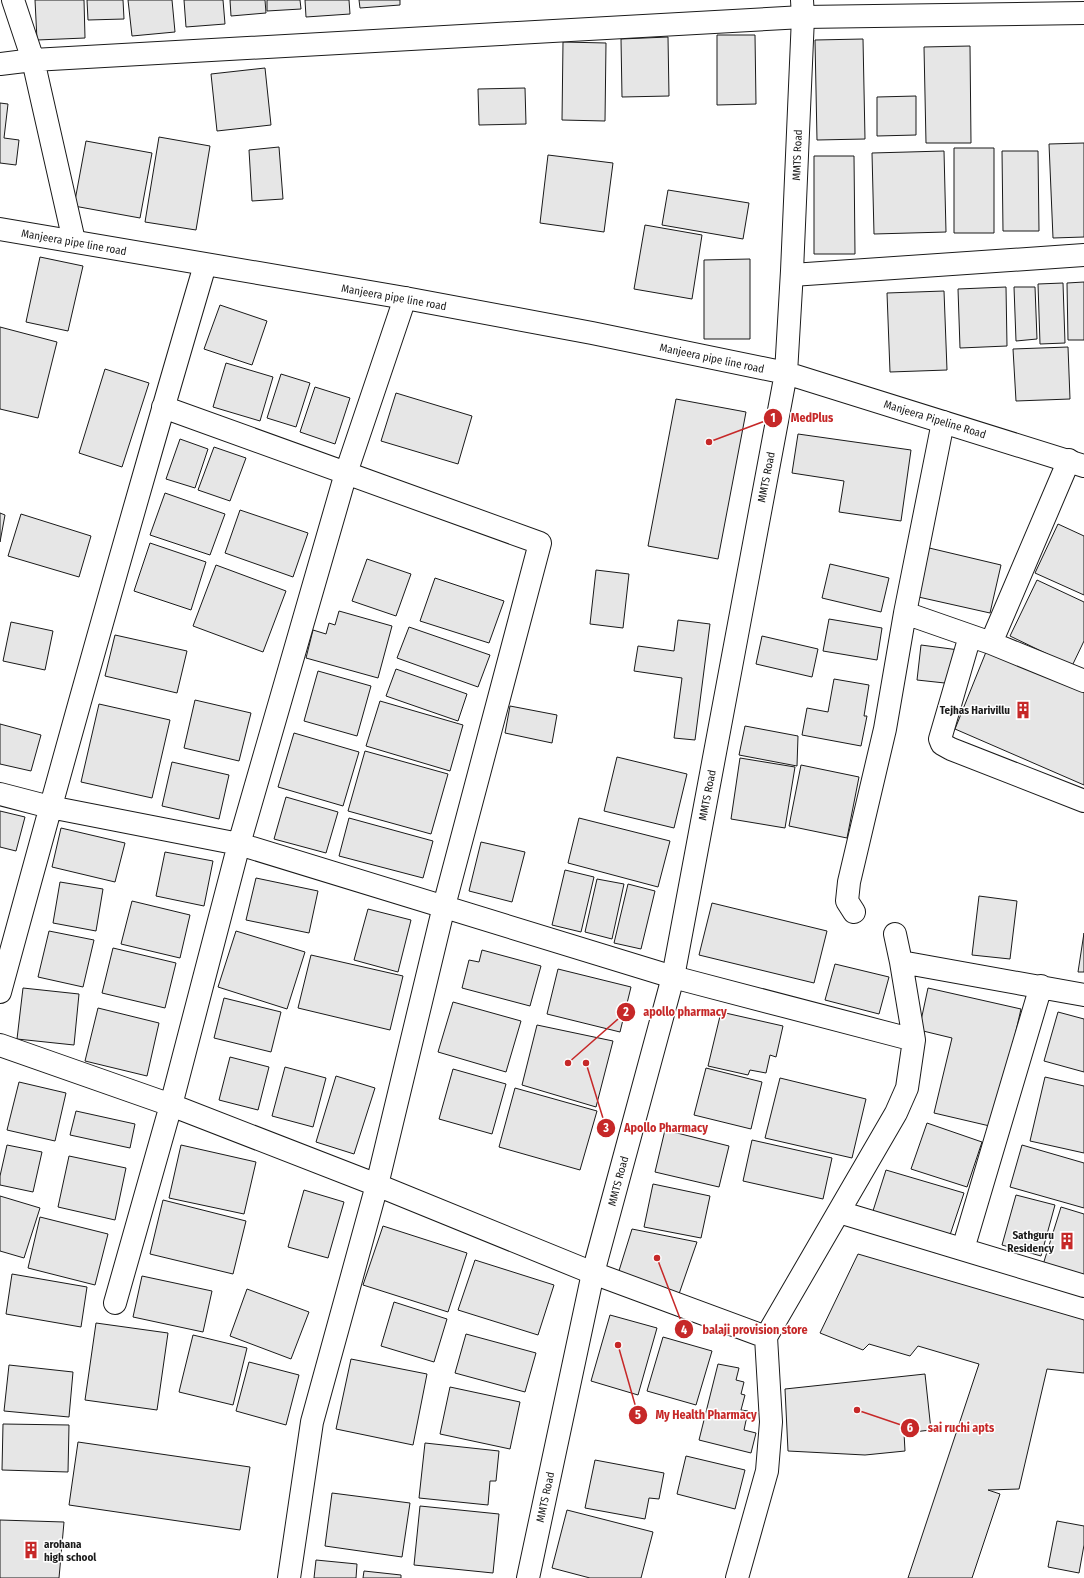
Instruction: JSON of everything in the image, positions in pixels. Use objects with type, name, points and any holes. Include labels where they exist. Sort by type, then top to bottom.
[{"type":"street","points":[[13,0],[33,60],[74,241]]},
{"type":"street","points":[[0,64],[33,60],[803,9],[995,7],[1084,13]]},
{"type":"street","name":"MMTS Road","points":[[528,1578],[593,1273],[673,977],[786,373],[792,275],[803,9]]},
{"type":"street","name":"Manjeera pipe line road","points":[[0,229],[405,298],[592,333],[786,373]]},
{"type":"street","points":[[792,275],[1084,255]]},
{"type":"street","points":[[0,992],[50,807],[163,407],[205,265]]},
{"type":"street","points":[[115,1302],[171,1105],[239,844],[346,472],[405,298]]},
{"type":"street","name":"Manjeera Pipeline Road","points":[[786,373],[1077,463]]},
{"type":"street","points":[[163,407],[540,543],[444,906],[377,1185],[312,1422],[289,1578]]},
{"type":"street","points":[[854,912],[847,901],[848,882],[885,729],[943,422]]},
{"type":"street","points":[[991,643],[1077,463]]},
{"type":"street","points":[[906,613],[991,643],[1084,681]]},
{"type":"street","points":[[970,636],[940,739],[942,744],[951,749],[1084,801]]},
{"type":"street","points":[[0,794],[50,807],[239,844],[673,977],[914,1040]]},
{"type":"street","points":[[737,1578],[767,1471],[771,1422],[766,1337],[840,1212],[899,1106],[907,1088],[914,1040],[895,934]]},
{"type":"street","points":[[901,962],[1041,986],[1084,995]]},
{"type":"street","points":[[963,1249],[1041,986]]},
{"type":"street","points":[[0,1045],[171,1105],[377,1185],[593,1273],[766,1337]]},
{"type":"street","points":[[840,1212],[1084,1286]]},
{"type":"building","points":[[35,0],[84,0],[85,38],[37,40]]},
{"type":"building","points":[[87,0],[123,0],[124,19],[88,20]]},
{"type":"building","points":[[128,0],[172,0],[175,32],[132,36]]},
{"type":"building","points":[[184,0],[223,0],[225,24],[186,27]]},
{"type":"building","points":[[230,0],[265,0],[266,13],[231,16]]},
{"type":"building","points":[[267,0],[300,0],[301,9],[267,11]]},
{"type":"building","points":[[305,0],[349,0],[350,14],[306,17]]},
{"type":"building","points":[[359,0],[400,0],[400,5],[360,8]]},
{"type":"building","points":[[717,35],[755,35],[756,104],[717,105]]},
{"type":"building","points":[[668,37],[669,96],[622,97],[621,39]]},
{"type":"building","points":[[863,39],[865,139],[817,140],[815,40]]},
{"type":"building","points":[[563,42],[606,43],[605,121],[562,120]]},
{"type":"building","points":[[970,46],[971,143],[926,143],[924,47]]},
{"type":"building","points":[[265,68],[271,125],[217,131],[211,74]]},
{"type":"building","points":[[525,88],[526,124],[479,125],[478,89]]},
{"type":"building","points":[[916,96],[916,135],[877,136],[877,97]]},
{"type":"building","points":[[0,103],[8,104],[4,138],[19,140],[16,165],[0,163]]},
{"type":"building","points":[[159,137],[210,146],[196,230],[145,222]]},
{"type":"building","points":[[86,141],[152,153],[140,218],[74,206]]},
{"type":"building","points":[[1084,143],[1084,237],[1053,238],[1049,144]]},
{"type":"building","points":[[279,147],[283,199],[252,201],[249,150]]},
{"type":"building","points":[[954,148],[994,148],[994,233],[954,233]]},
{"type":"building","points":[[944,151],[946,232],[874,234],[872,153]]},
{"type":"building","points":[[1002,151],[1038,151],[1039,231],[1003,231]]},
{"type":"building","points":[[548,155],[613,163],[604,232],[540,223]]},
{"type":"building","points":[[814,156],[854,156],[855,254],[814,254]]},
{"type":"building","points":[[668,190],[749,203],[743,239],[662,225]]},
{"type":"building","points":[[645,225],[702,235],[692,299],[634,289]]},
{"type":"building","points":[[40,257],[83,266],[68,331],[26,322]]},
{"type":"building","points":[[750,259],[750,339],[704,339],[704,260]]},
{"type":"building","points":[[1084,282],[1084,340],[1068,340],[1067,283]]},
{"type":"building","points":[[1063,283],[1065,343],[1040,344],[1038,284]]},
{"type":"building","points":[[1006,287],[1007,346],[960,348],[958,289]]},
{"type":"building","points":[[1014,287],[1035,287],[1037,339],[1016,341]]},
{"type":"building","points":[[944,291],[947,370],[890,372],[887,293]]},
{"type":"building","points":[[220,305],[267,321],[252,365],[204,349]]},
{"type":"building","points":[[0,327],[57,342],[38,418],[0,409]]},
{"type":"building","points":[[1068,347],[1070,399],[1016,401],[1013,349]]},
{"type":"building","points":[[226,363],[273,377],[260,421],[213,407]]},
{"type":"building","points":[[105,369],[149,383],[122,467],[79,453]]},
{"type":"building","points":[[281,374],[310,383],[296,427],[267,418]]},
{"type":"building","points":[[315,387],[350,398],[335,444],[300,432]]},
{"type":"building","points":[[396,393],[472,416],[458,464],[381,441]]},
{"type":"building","points":[[676,399],[746,412],[718,559],[648,546]]},
{"type":"building","points":[[798,434],[911,450],[901,521],[839,512],[844,481],[792,473]]},
{"type":"building","points":[[180,439],[208,449],[195,488],[166,479]]},
{"type":"building","points":[[214,447],[246,458],[230,501],[198,490]]},
{"type":"building","points":[[165,493],[225,514],[210,555],[150,535]]},
{"type":"building","points":[[240,510],[308,533],[293,577],[225,553]]},
{"type":"building","points":[[0,513],[5,515],[0,542]]},
{"type":"building","points":[[21,514],[91,536],[79,577],[8,556]]},
{"type":"building","points":[[1058,524],[1084,536],[1084,595],[1035,573]]},
{"type":"building","points":[[150,543],[206,562],[191,610],[134,591]]},
{"type":"building","points":[[925,547],[1001,565],[990,613],[914,596]]},
{"type":"building","points":[[367,559],[411,574],[396,616],[352,601]]},
{"type":"building","points":[[830,564],[889,578],[881,612],[822,598]]},
{"type":"building","points":[[216,565],[286,591],[263,652],[193,626]]},
{"type":"building","points":[[596,570],[629,574],[623,628],[590,624]]},
{"type":"building","points":[[435,578],[504,601],[489,643],[420,621]]},
{"type":"building","points":[[1037,580],[1084,602],[1084,641],[1072,666],[1010,636]]},
{"type":"building","points":[[339,611],[392,626],[378,678],[306,658],[313,630],[326,634],[329,623],[335,625]]},
{"type":"building","points":[[829,619],[882,628],[877,660],[823,651]]},
{"type":"building","points":[[678,620],[710,624],[695,740],[674,738],[682,678],[634,671],[638,646],[674,651]]},
{"type":"building","points":[[11,622],[53,631],[45,670],[3,661]]},
{"type":"building","points":[[409,627],[490,655],[478,687],[397,658]]},
{"type":"building","points":[[115,635],[187,651],[177,693],[105,676]]},
{"type":"building","points":[[762,636],[818,649],[812,677],[756,664]]},
{"type":"building","points":[[921,645],[959,650],[954,684],[917,680]]},
{"type":"building","name":"Tejhas Harivillu","points":[[986,652],[1084,691],[1084,785],[955,729]]},
{"type":"building","points":[[396,669],[467,694],[458,721],[386,696]]},
{"type":"building","points":[[318,671],[371,686],[357,736],[304,721]]},
{"type":"building","points":[[834,679],[869,685],[864,716],[867,716],[861,746],[802,735],[807,708],[828,712]]},
{"type":"building","points":[[195,700],[251,713],[239,761],[184,748]]},
{"type":"building","points":[[380,701],[463,725],[450,771],[366,746]]},
{"type":"building","points":[[99,704],[170,720],[152,798],[81,782]]},
{"type":"building","points":[[510,706],[557,715],[552,743],[505,733]]},
{"type":"building","points":[[0,724],[41,735],[31,771],[0,764]]},
{"type":"building","points":[[745,726],[798,736],[797,766],[739,755]]},
{"type":"building","points":[[294,733],[359,752],[343,806],[278,787]]},
{"type":"building","points":[[365,751],[448,774],[431,834],[348,811]]},
{"type":"building","points":[[617,757],[687,774],[674,828],[604,811]]},
{"type":"building","points":[[740,758],[795,767],[785,828],[731,819]]},
{"type":"building","points":[[172,762],[229,775],[219,819],[162,806]]},
{"type":"building","points":[[801,765],[859,777],[847,838],[789,826]]},
{"type":"building","points":[[286,797],[338,812],[326,853],[274,839]]},
{"type":"building","points":[[0,811],[25,817],[16,851],[0,847]]},
{"type":"building","points":[[349,818],[433,841],[423,878],[339,856]]},
{"type":"building","points":[[579,818],[670,841],[658,887],[568,863]]},
{"type":"building","points":[[61,828],[125,843],[115,882],[52,867]]},
{"type":"building","points":[[481,842],[525,852],[512,902],[469,891]]},
{"type":"building","points":[[165,852],[213,861],[204,906],[156,896]]},
{"type":"building","points":[[565,870],[594,877],[581,932],[552,925]]},
{"type":"building","points":[[256,878],[318,891],[309,933],[246,920]]},
{"type":"building","points":[[597,879],[624,884],[612,939],[585,932]]},
{"type":"building","points":[[60,882],[103,889],[96,931],[53,923]]},
{"type":"building","points":[[628,884],[655,891],[641,949],[614,943]]},
{"type":"building","points":[[979,896],[1017,901],[1010,959],[972,955]]},
{"type":"building","points":[[132,901],[190,915],[180,958],[121,944]]},
{"type":"building","points":[[712,903],[827,931],[814,983],[699,955]]},
{"type":"building","points":[[368,909],[411,920],[398,972],[354,960]]},
{"type":"building","points":[[49,931],[94,940],[83,987],[38,977]]},
{"type":"building","points":[[236,931],[305,952],[287,1009],[218,987]]},
{"type":"building","points":[[1084,933],[1084,972],[1078,972]]},
{"type":"building","points":[[113,948],[176,963],[165,1008],[102,993]]},
{"type":"building","points":[[482,950],[541,966],[530,1006],[462,988],[469,960],[479,962]]},
{"type":"building","points":[[311,955],[403,976],[390,1030],[298,1008]]},
{"type":"building","points":[[835,964],[889,977],[879,1014],[825,1000]]},
{"type":"building","points":[[558,969],[631,987],[620,1032],[547,1014]]},
{"type":"building","points":[[23,988],[79,994],[74,1045],[17,1039]]},
{"type":"building","points":[[928,988],[1021,1009],[994,1127],[934,1113],[952,1038],[919,1030]]},
{"type":"building","points":[[224,998],[281,1012],[271,1052],[214,1038]]},
{"type":"building","points":[[453,1002],[521,1021],[506,1072],[438,1052]]},
{"type":"building","points":[[98,1008],[159,1023],[147,1076],[85,1061]]},
{"type":"building","points":[[721,1012],[783,1026],[776,1057],[770,1055],[766,1073],[750,1070],[748,1075],[708,1066]]},
{"type":"building","points":[[1058,1012],[1084,1019],[1084,1072],[1044,1061]]},
{"type":"building","points":[[537,1025],[613,1041],[596,1107],[522,1085]]},
{"type":"building","points":[[230,1057],[269,1067],[258,1110],[219,1100]]},
{"type":"building","points":[[285,1067],[326,1078],[313,1127],[272,1116]]},
{"type":"building","points":[[706,1068],[762,1082],[751,1129],[694,1115]]},
{"type":"building","points":[[453,1069],[506,1084],[492,1134],[439,1119]]},
{"type":"building","points":[[336,1076],[375,1088],[354,1154],[316,1142]]},
{"type":"building","points":[[1045,1077],[1084,1086],[1084,1153],[1030,1141]]},
{"type":"building","points":[[780,1078],[866,1099],[852,1158],[765,1138]]},
{"type":"building","points":[[19,1082],[66,1093],[55,1141],[7,1130]]},
{"type":"building","points":[[515,1088],[597,1111],[580,1170],[499,1147]]},
{"type":"building","points":[[76,1111],[135,1124],[130,1148],[70,1135]]},
{"type":"building","points":[[927,1123],[982,1142],[967,1187],[911,1169]]},
{"type":"building","points":[[665,1130],[729,1146],[719,1187],[655,1172]]},
{"type":"building","points":[[752,1140],[832,1158],[823,1199],[743,1181]]},
{"type":"building","points":[[7,1145],[42,1152],[33,1192],[0,1185],[0,1176]]},
{"type":"building","points":[[181,1145],[256,1162],[244,1214],[169,1198]]},
{"type":"building","points":[[1022,1145],[1084,1163],[1084,1208],[1010,1187]]},
{"type":"building","points":[[69,1156],[126,1168],[115,1220],[58,1207]]},
{"type":"building","points":[[886,1170],[964,1193],[949,1238],[872,1214]]},
{"type":"building","points":[[653,1184],[710,1196],[701,1238],[644,1227]]},
{"type":"building","points":[[304,1190],[344,1202],[328,1258],[288,1247]]},
{"type":"building","points":[[1016,1195],[1055,1205],[1041,1256],[1002,1245]]},
{"type":"building","points":[[0,1196],[40,1208],[24,1258],[0,1251]]},
{"type":"building","points":[[163,1200],[246,1221],[233,1274],[150,1254]]},
{"type":"building","name":"Sathguru Residency","points":[[1061,1207],[1084,1214],[1084,1280],[1042,1268]]},
{"type":"building","points":[[40,1217],[108,1234],[95,1285],[28,1268]]},
{"type":"building","points":[[383,1226],[467,1253],[448,1312],[363,1285]]},
{"type":"building","points":[[632,1229],[697,1242],[679,1294],[618,1274]]},
{"type":"building","points":[[858,1254],[1084,1320],[1084,1373],[1047,1369],[1019,1489],[988,1490],[1000,1494],[972,1578],[908,1578],[979,1364],[918,1346],[910,1356],[869,1344],[863,1350],[820,1333]]},
{"type":"building","points":[[475,1260],[554,1285],[538,1335],[458,1310]]},
{"type":"building","points":[[12,1274],[87,1287],[81,1327],[6,1314]]},
{"type":"building","points":[[142,1276],[212,1291],[203,1332],[133,1317]]},
{"type":"building","points":[[247,1289],[309,1312],[291,1359],[230,1336]]},
{"type":"building","points":[[394,1302],[447,1319],[434,1362],[381,1346]]},
{"type":"building","points":[[610,1315],[657,1328],[638,1395],[591,1381]]},
{"type":"building","points":[[96,1323],[168,1333],[157,1410],[85,1400]]},
{"type":"building","points":[[466,1334],[536,1353],[525,1392],[455,1373]]},
{"type":"building","points":[[193,1335],[247,1348],[233,1405],[179,1392]]},
{"type":"building","points":[[663,1337],[712,1351],[696,1405],[647,1391]]},
{"type":"building","points":[[351,1359],[427,1374],[413,1445],[336,1429]]},
{"type":"building","points":[[249,1362],[299,1375],[286,1425],[236,1411]]},
{"type":"building","points":[[718,1364],[739,1368],[736,1380],[744,1382],[741,1394],[745,1395],[741,1410],[748,1411],[744,1430],[756,1433],[751,1453],[699,1440]]},
{"type":"building","points":[[9,1365],[73,1372],[69,1417],[4,1411]]},
{"type":"building","points":[[925,1374],[931,1430],[904,1433],[905,1451],[865,1455],[788,1451],[785,1389]]},
{"type":"building","points":[[450,1387],[520,1402],[510,1449],[440,1434]]},
{"type":"building","points":[[3,1424],[69,1425],[68,1472],[2,1470]]},
{"type":"building","points":[[78,1442],[250,1467],[240,1530],[69,1505]]},
{"type":"building","points":[[425,1443],[499,1451],[496,1481],[490,1481],[488,1505],[419,1498]]},
{"type":"building","points":[[686,1456],[745,1470],[735,1509],[677,1494]]},
{"type":"building","points":[[595,1460],[664,1473],[659,1499],[649,1498],[645,1519],[585,1508]]},
{"type":"building","points":[[332,1493],[410,1503],[402,1557],[325,1546]]},
{"type":"building","points":[[420,1506],[499,1514],[493,1573],[414,1565]]},
{"type":"building","points":[[567,1510],[653,1532],[641,1578],[590,1578],[552,1568]]},
{"type":"building","name":"arohana high school","points":[[0,1520],[64,1522],[59,1578],[0,1578]]},
{"type":"building","points":[[1057,1521],[1084,1526],[1084,1545],[1079,1573],[1048,1567]]},
{"type":"building","points":[[316,1560],[357,1564],[356,1578],[314,1578]]},
{"type":"building","points":[[364,1571],[401,1575],[401,1578],[363,1578]]},
{"type":"place","name":"MedPlus","points":[[709,442]]},
{"type":"place","name":"Tejhas Harivillu","points":[[1023,710]]},
{"type":"place","name":"apollo pharmacy","points":[[568,1063]]},
{"type":"place","name":"Apollo Pharmacy","points":[[586,1063]]},
{"type":"place","name":"Sathguru Residency","points":[[1067,1241]]},
{"type":"place","name":"balaji provision store","points":[[657,1258]]},
{"type":"place","name":"My Health Pharmacy","points":[[618,1345]]},
{"type":"place","name":"sai ruchi apts","points":[[857,1410]]},
{"type":"place","name":"arohana high school","points":[[31,1550]]}]
